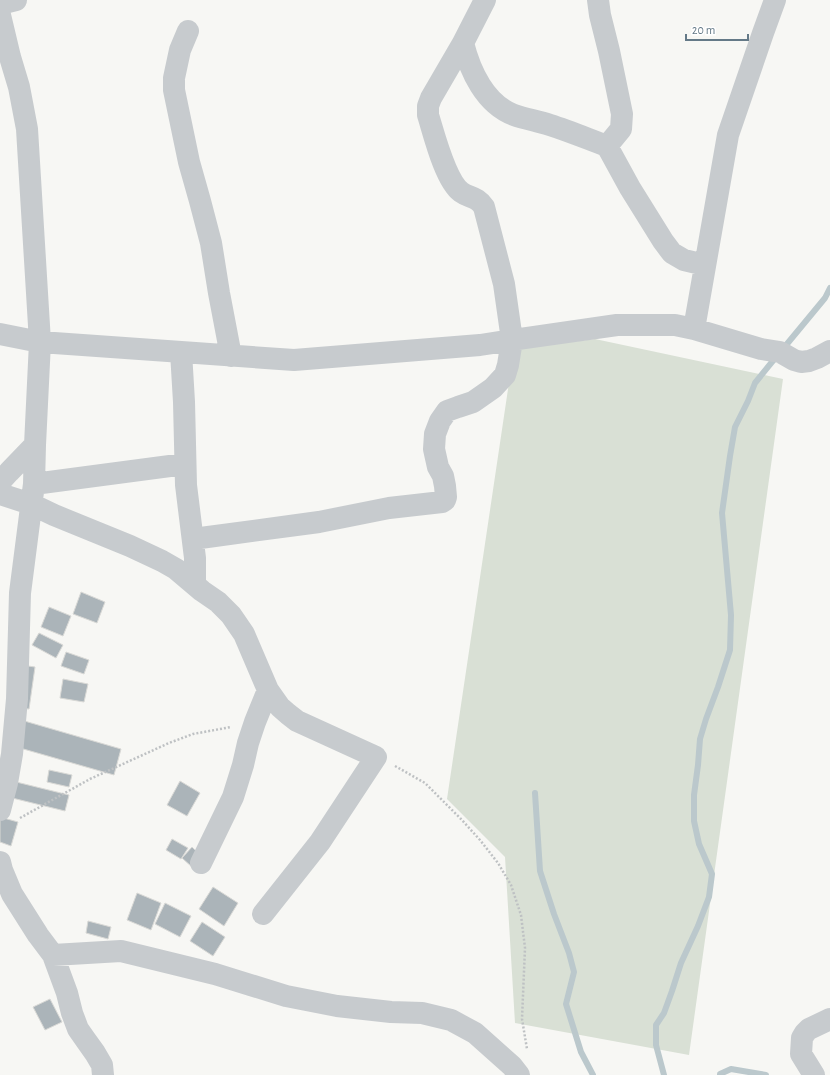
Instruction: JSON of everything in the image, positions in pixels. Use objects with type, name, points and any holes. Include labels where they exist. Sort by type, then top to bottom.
[{"type":"street","points":[[0,4],[16,0]]},
{"type":"street","points":[[193,539],[319,522],[389,508],[442,502],[445,500],[446,497],[443,476],[438,467],[434,449],[435,434],[440,421],[447,412],[473,402],[493,388],[505,376],[512,340],[504,284],[484,207],[478,200],[461,192],[452,181],[444,166],[428,115],[428,106],[431,98],[463,43],[485,0]]},
{"type":"street","points":[[598,0],[600,15],[610,51],[622,114],[621,129],[607,146]]},
{"type":"street","points":[[694,329],[728,135],[762,32],[775,0]]},
{"type":"street","points":[[0,15],[27,129],[40,342],[33,494],[20,593],[17,699],[12,754],[7,783],[7,816]]},
{"type":"street","points":[[188,31],[180,50],[174,78],[174,90],[189,162],[210,243],[218,293],[231,356]]},
{"type":"street","points":[[463,43],[467,59],[477,81],[490,99],[513,115],[548,124],[607,146],[630,188],[672,253],[684,260],[705,265]]},
{"type":"street","points":[[0,334],[40,342],[294,360],[480,345],[617,325],[676,325],[761,349],[780,352],[794,360],[801,362],[818,358],[830,351]]},
{"type":"street","points":[[181,352],[186,485],[195,558],[195,584]]},
{"type":"street","points":[[0,482],[35,445]]},
{"type":"street","points":[[0,494],[33,494],[185,464]]},
{"type":"street","points":[[33,494],[54,515],[162,560],[176,569],[202,591],[218,602],[231,615],[244,634],[268,690],[288,714],[297,721],[376,757],[320,842],[263,914]]},
{"type":"street","points":[[201,863],[233,797],[248,743],[268,690]]},
{"type":"street","points":[[0,862],[12,894],[38,935],[53,955],[78,1029],[102,1065],[103,1075]]},
{"type":"street","points":[[53,955],[121,951],[215,974],[286,996],[337,1006],[390,1012],[422,1013],[451,1020],[475,1033],[512,1066],[525,1074]]},
{"type":"street","points":[[814,1075],[801,1054],[802,1038],[804,1033],[809,1029],[830,1019]]},
{"type":"path","points":[[7,816],[169,743],[194,734],[255,722]]},
{"type":"path","points":[[376,757],[398,767],[425,783],[461,818],[480,840],[498,863],[512,885],[521,915],[525,948],[522,1019],[525,1044],[525,1074]]},
{"type":"shaded area","points":[[595,339],[783,379],[689,1055],[515,1023],[505,857],[447,799],[514,349]]},
{"type":"building","points":[[81,592],[105,602],[97,623],[73,614]]},
{"type":"building","points":[[49,607],[71,616],[63,636],[41,627]]},
{"type":"building","points":[[39,633],[63,645],[56,658],[32,645]]},
{"type":"building","points":[[66,652],[89,660],[84,674],[61,666]]},
{"type":"building","points":[[21,665],[35,667],[29,709],[15,707]]},
{"type":"building","points":[[63,679],[88,684],[84,702],[60,698]]},
{"type":"building","points":[[14,718],[121,749],[114,775],[6,744]]},
{"type":"building","points":[[49,770],[72,775],[69,787],[47,782]]},
{"type":"building","points":[[0,778],[69,795],[65,811],[0,795]]},
{"type":"building","points":[[180,781],[200,793],[187,816],[167,805]]},
{"type":"building","points":[[0,817],[18,822],[11,846],[0,842]]},
{"type":"building","points":[[172,839],[188,848],[181,859],[166,850]]},
{"type":"building","points":[[192,847],[202,857],[192,867],[182,858]]},
{"type":"building","points":[[213,887],[238,903],[224,926],[199,909]]},
{"type":"building","points":[[137,893],[161,903],[151,930],[127,920]]},
{"type":"building","points":[[165,903],[191,916],[180,937],[155,924]]},
{"type":"building","points":[[88,921],[111,927],[108,939],[86,933]]},
{"type":"building","points":[[202,922],[225,937],[213,956],[190,941]]},
{"type":"building","points":[[50,999],[62,1022],[45,1030],[33,1007]]},
{"type":"waterway","points":[[782,350],[825,298],[830,288]]},
{"type":"waterway","points":[[664,1075],[656,1045],[656,1025],[664,1013],[681,963],[709,897],[712,874],[699,844],[694,821],[694,795],[700,739],[730,650],[731,615],[722,513],[730,456],[735,427],[755,383],[776,357]]},
{"type":"waterway","points":[[535,793],[540,871],[569,953],[574,972],[566,1004],[581,1052],[593,1075]]},
{"type":"waterway","points":[[720,1075],[731,1069],[766,1075]]}]
